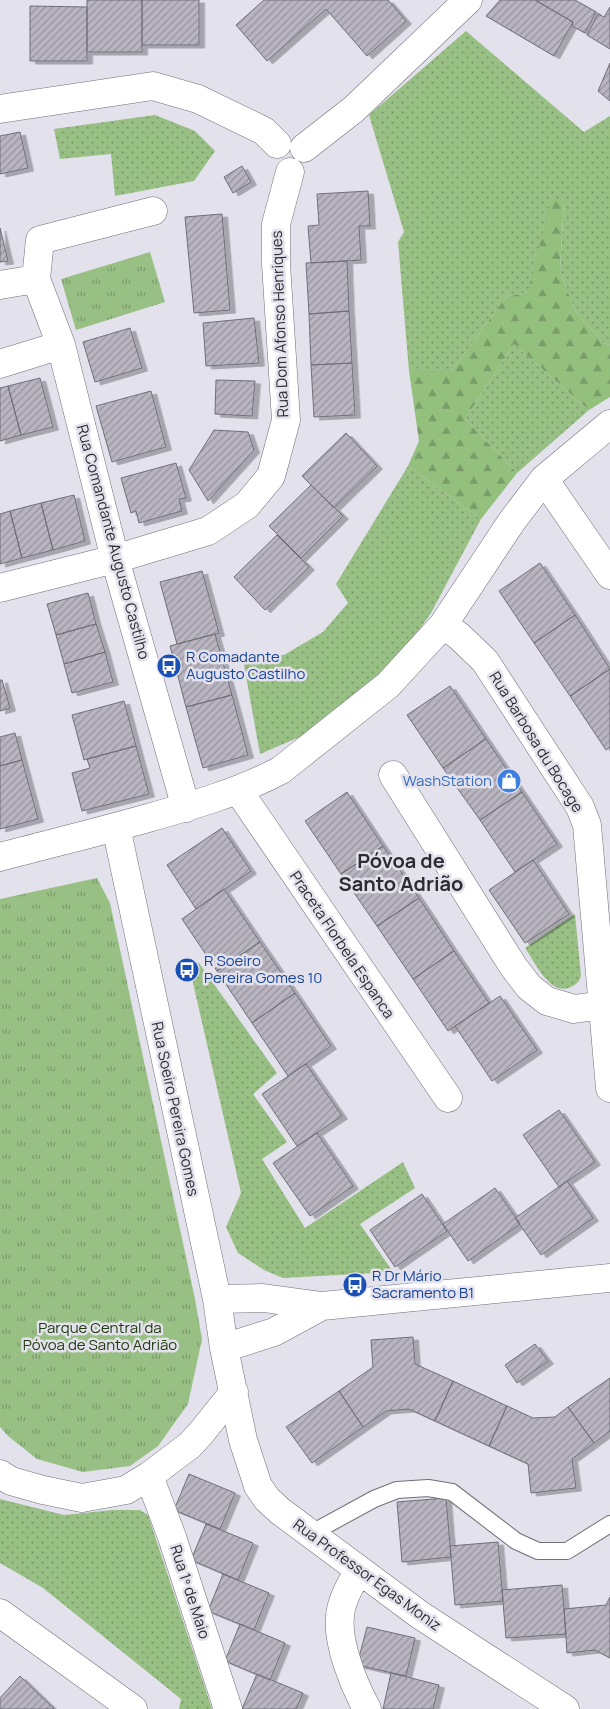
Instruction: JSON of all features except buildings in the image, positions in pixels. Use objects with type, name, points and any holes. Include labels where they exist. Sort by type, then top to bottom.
[{"type":"street","points":[[304,148],[354,109],[458,3]]},
{"type":"street","points":[[0,109],[153,86],[198,99],[264,131],[277,144]]},
{"type":"street","points":[[288,138],[301,143],[304,148],[306,154],[302,166],[296,170],[284,171],[278,168],[274,162],[273,150],[277,144],[288,138]]},
{"type":"street","name":"Rua Dom Afonso Henriques","points":[[0,588],[115,559],[208,531],[247,505],[271,476],[286,420],[276,264],[276,224],[290,172]]},
{"type":"street","points":[[0,285],[36,279],[40,240],[153,211]]},
{"type":"street","name":"Rua Comandante Augusto Castilho","points":[[36,279],[61,345],[115,559],[186,808]]},
{"type":"street","points":[[0,364],[61,345]]},
{"type":"street","points":[[0,857],[186,808],[238,790],[281,770],[388,685],[443,626],[512,521],[544,479],[610,424]]},
{"type":"street","points":[[544,479],[610,575]]},
{"type":"street","name":"Rua Barbosa du Bocage","points":[[443,626],[459,636],[485,661],[580,807],[587,825],[610,1088]]},
{"type":"street","points":[[394,775],[513,966],[530,987],[547,1001],[574,1008],[603,1005]]},
{"type":"street","name":"Praceta Florbela Espanca","points":[[238,790],[448,1098]]},
{"type":"street","name":"Rua Soeiro Pereira Gomes","points":[[116,827],[217,1300],[224,1348],[234,1392]]},
{"type":"street","points":[[217,1300],[263,1298],[322,1306],[610,1278]]},
{"type":"street","points":[[224,1348],[274,1332],[322,1306]]},
{"type":"street","points":[[0,1474],[11,1481],[42,1490],[82,1498],[126,1490],[149,1476],[190,1444],[234,1392]]},
{"type":"street","name":"Rua Professor Egas Moniz","points":[[234,1392],[244,1440],[258,1486],[280,1511],[420,1615],[527,1698],[565,1709]]},
{"type":"street","name":"Rua 1º de Maio","points":[[149,1476],[172,1537],[228,1709]]},
{"type":"street","points":[[359,1570],[349,1587],[340,1616],[342,1642],[354,1684],[367,1709]]},
{"type":"street","points":[[0,1613],[132,1709]]},
{"type":"lane","points":[[310,1534],[374,1499],[397,1490],[428,1488],[452,1492],[516,1541],[538,1551],[567,1551],[610,1524]]},
{"type":"green space","points":[[466,31],[584,132],[610,116],[610,345],[603,343],[575,311],[560,271],[564,202],[528,292],[506,297],[452,371],[409,371],[398,242],[404,232],[369,115]]},
{"type":"green space","points":[[155,115],[195,131],[215,151],[194,181],[115,196],[111,154],[60,159],[54,129]]},
{"type":"green space","points":[[551,199],[564,201],[560,271],[575,311],[603,343],[610,345],[610,397],[589,410],[514,344],[465,419],[517,473],[481,519],[408,466],[419,441],[409,371],[452,371],[506,297],[528,292]]},
{"type":"green space","points":[[150,252],[165,302],[76,330],[61,279]]},
{"type":"green space","points":[[514,344],[589,410],[517,473],[465,419]]},
{"type":"green space","points":[[408,466],[481,519],[431,613],[396,662],[316,730],[260,754],[244,665],[257,655],[284,655],[323,632],[348,603],[336,584]]},
{"type":"green space","name":"Parque Central da Póvoa de Santo Adrião","points":[[97,878],[110,903],[202,1339],[188,1404],[158,1446],[130,1466],[83,1472],[37,1459],[8,1436],[0,1427],[0,899]]},
{"type":"green space","points":[[575,914],[581,975],[577,983],[563,989],[550,983],[538,969],[525,948]]},
{"type":"green space","points":[[188,961],[199,963],[277,1073],[253,1094],[287,1142],[262,1159],[305,1228],[403,1162],[415,1188],[360,1224],[393,1272],[283,1278],[264,1270],[238,1253],[226,1227],[241,1193]]},
{"type":"green space","points":[[0,1499],[64,1515],[113,1510],[140,1510],[148,1515],[212,1709],[179,1709],[181,1699],[43,1588],[0,1563]]},
{"type":"place","name":"R Comadante Augusto Castilho","points":[[169,666]]},
{"type":"place","name":"WashStation","points":[[509,781]]},
{"type":"place","name":"R Soeiro Pereira Gomes 10","points":[[187,970]]},
{"type":"place","name":"R Dr Mário Sacramento B1","points":[[355,1285]]},
{"type":"district","name":"Póvoa de Santo Adrião","points":[[401,872]]}]
